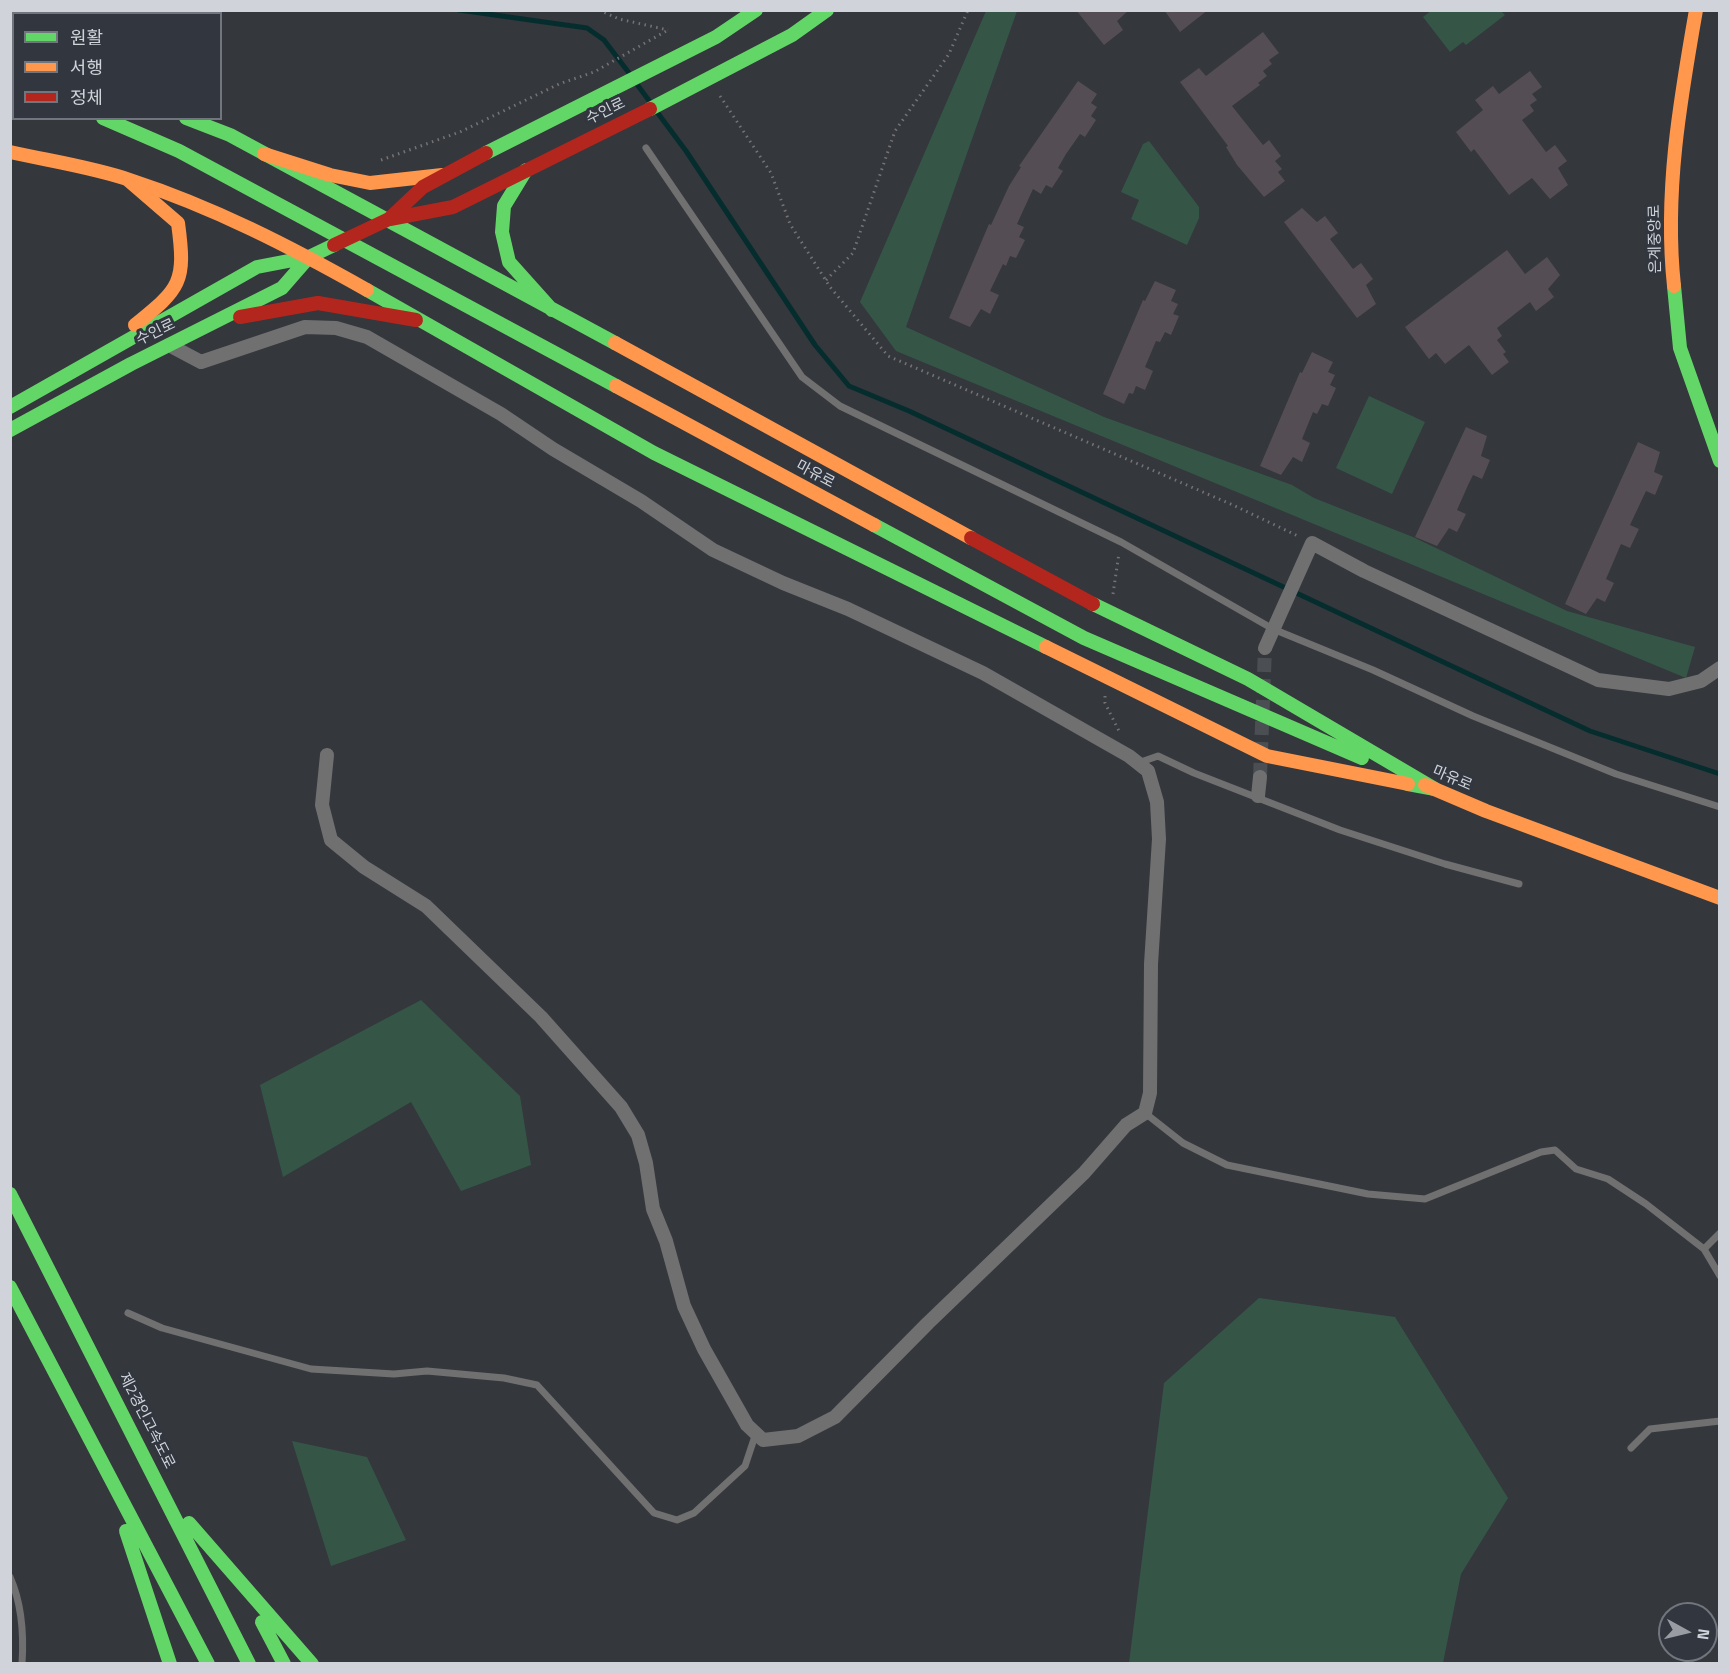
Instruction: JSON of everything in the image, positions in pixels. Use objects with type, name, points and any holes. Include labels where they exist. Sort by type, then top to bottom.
[{"type":"main road","name":"수인로","points":[[389,219],[423,187],[443,175],[716,37],[756,10]]},
{"type":"main road","name":"수인로","points":[[10,407],[257,267],[309,257],[389,219],[453,207],[709,80],[792,35],[827,10]]},
{"type":"main road","name":"은계중앙로","points":[[1696,10],[1675,131],[1671,228],[1673,279],[1680,348],[1719,461]]},
{"type":"main road","name":"마유로","points":[[108,120],[179,151],[1084,638],[1176,680],[1486,811],[1719,898]]},
{"type":"main road","points":[[191,120],[230,135],[389,219],[1081,598],[1248,679],[1435,789]]},
{"type":"main road","points":[[10,152],[127,179],[208,209],[309,257],[416,320],[654,453],[1267,756],[1435,789]]},
{"type":"main road","points":[[264,154],[330,175],[370,183],[443,175]]},
{"type":"main road","points":[[527,170],[504,206],[502,231],[509,262],[552,310]]},
{"type":"main road","points":[[88,364],[177,290],[184,267],[178,223],[127,179]]},
{"type":"main road","name":"수인로","points":[[10,430],[282,288],[309,257]]},
{"type":"main road","points":[[218,321],[318,303],[416,320]]},
{"type":"main road","name":"제2경인고속도로","points":[[10,1194],[169,1501],[249,1664]]},
{"type":"main road","points":[[10,1287],[208,1664]]},
{"type":"main road","points":[[103,1463],[170,1664]]},
{"type":"main road","points":[[169,1501],[242,1581],[312,1664]]},
{"type":"main road","points":[[242,1581],[284,1664]]},
{"type":"street","points":[[169,345],[201,362],[306,327],[336,328],[367,337],[501,414],[552,449],[641,501],[713,550],[783,583],[848,609],[983,673],[1138,763],[1148,771],[1156,802],[1159,840],[1152,953],[1150,1093],[1145,1113],[1126,1125],[1084,1173],[928,1323],[835,1417],[798,1436],[763,1440],[747,1425],[704,1349],[684,1306],[666,1241],[653,1209],[646,1163],[638,1135],[621,1107],[542,1017],[426,906],[364,867],[331,840],[322,805],[327,755]]},
{"type":"street","points":[[1265,648],[1312,543],[1364,571],[1598,680],[1669,689],[1701,681],[1719,668]]},
{"type":"street","points":[[1258,796],[1260,777]]},
{"type":"lane","points":[[646,148],[802,377],[840,406],[1121,542],[1274,625],[1473,716],[1616,774],[1719,807]]},
{"type":"lane","points":[[1138,763],[1158,756],[1340,830],[1444,864],[1519,884]]},
{"type":"lane","points":[[1145,1113],[1183,1143],[1227,1165],[1391,1196],[1425,1199],[1541,1152],[1555,1150],[1576,1169],[1608,1179],[1704,1249],[1719,1276]]},
{"type":"lane","points":[[1704,1249],[1719,1233]]},
{"type":"lane","points":[[128,1313],[172,1331],[311,1369],[394,1374],[427,1371],[504,1378],[537,1385],[654,1513],[677,1520],[694,1513],[745,1466],[756,1433]]},
{"type":"lane","points":[[1631,1448],[1650,1429],[1719,1421]]},
{"type":"lane","points":[[10,1577],[18,1594],[24,1641],[22,1664]]},
{"type":"path","points":[[594,72],[669,30],[619,18],[599,10]]},
{"type":"path","points":[[826,280],[853,253],[895,131],[949,54],[968,10]]},
{"type":"path","points":[[709,80],[771,173],[790,224],[826,280],[888,356],[1233,505],[1312,543]]},
{"type":"green space","points":[[1432,10],[1501,11],[1505,15],[1466,45],[1463,42],[1450,52],[1423,17]]},
{"type":"green space","points":[[986,11],[1017,11],[906,327],[1104,417],[1292,485],[1314,498],[1413,537],[1567,611],[1695,647],[1686,678],[896,351],[860,302]]},
{"type":"green space","points":[[1149,141],[1199,207],[1199,218],[1187,245],[1131,219],[1139,200],[1121,192],[1143,144]]},
{"type":"green space","points":[[1369,396],[1425,422],[1392,494],[1336,468]]},
{"type":"green space","points":[[421,1000],[520,1096],[531,1165],[461,1191],[411,1102],[283,1177],[260,1085]]},
{"type":"green space","points":[[1259,1298],[1395,1317],[1508,1498],[1461,1574],[1443,1663],[1129,1663],[1164,1383]]},
{"type":"green space","points":[[292,1441],[367,1457],[406,1540],[331,1566]]},
{"type":"building","points":[[1076,10],[1129,10],[1117,21],[1123,30],[1104,45]]},
{"type":"building","points":[[1164,10],[1208,10],[1180,32]]},
{"type":"building","points":[[1263,32],[1279,53],[1269,60],[1272,64],[1263,71],[1267,76],[1258,83],[1260,85],[1232,106],[1263,145],[1269,140],[1281,156],[1275,161],[1282,169],[1278,172],[1285,181],[1264,197],[1237,165],[1226,147],[1228,146],[1180,82],[1199,68],[1206,76]]},
{"type":"building","points":[[1530,71],[1542,87],[1532,94],[1537,100],[1530,105],[1534,111],[1522,120],[1546,152],[1555,145],[1567,161],[1558,168],[1568,185],[1550,199],[1532,178],[1509,195],[1474,149],[1471,152],[1456,132],[1483,110],[1475,100],[1493,86],[1499,94]]},
{"type":"building","points":[[1078,81],[1097,94],[1091,103],[1097,107],[1091,116],[1096,120],[1085,137],[1080,134],[1066,154],[1058,168],[1063,171],[1052,188],[1046,185],[1041,194],[1033,189],[1017,224],[1024,227],[1019,237],[1025,240],[1016,258],[1010,256],[1006,266],[1003,264],[990,291],[999,295],[990,314],[981,309],[970,327],[949,318],[989,224],[991,225],[1009,186],[1021,167],[1019,166]]},
{"type":"building","points":[[1302,208],[1317,222],[1325,216],[1338,233],[1330,239],[1353,269],[1361,263],[1373,279],[1366,285],[1376,304],[1357,318],[1284,222]]},
{"type":"building","points":[[1507,250],[1525,274],[1547,257],[1560,275],[1548,289],[1554,297],[1536,311],[1530,302],[1497,328],[1502,336],[1497,340],[1506,352],[1503,354],[1509,362],[1492,375],[1469,345],[1445,364],[1436,353],[1429,359],[1405,327]]},
{"type":"building","points":[[1155,281],[1176,290],[1171,301],[1178,304],[1173,314],[1179,316],[1171,335],[1165,332],[1160,342],[1156,341],[1145,367],[1153,371],[1145,390],[1136,386],[1133,394],[1129,393],[1124,404],[1103,394],[1143,300],[1145,301]]},
{"type":"building","points":[[1312,352],[1333,362],[1328,372],[1335,375],[1330,385],[1336,388],[1328,406],[1322,404],[1317,414],[1313,412],[1302,439],[1310,443],[1302,462],[1293,457],[1281,475],[1260,466],[1300,372],[1302,373]]},
{"type":"building","points":[[1466,427],[1487,436],[1481,456],[1490,460],[1482,479],[1473,475],[1469,483],[1457,510],[1466,514],[1457,532],[1449,528],[1437,546],[1415,537]]},
{"type":"building","points":[[1638,442],[1660,452],[1654,472],[1663,476],[1655,495],[1646,491],[1630,525],[1639,529],[1630,548],[1621,544],[1606,579],[1614,583],[1605,602],[1597,598],[1586,614],[1565,604]]},
{"type":"waterway","points":[[459,10],[587,28],[604,40],[629,73]]},
{"type":"waterway","points":[[636,83],[650,102]]},
{"type":"waterway","points":[[657,112],[686,151],[815,345],[849,386],[909,411],[1590,731],[1720,774]]},
{"type":"tunnel","points":[[1260,777],[1265,648]]},
{"type":"traffic: fast","points":[[486,153],[716,37],[756,10]]},
{"type":"traffic: fast","points":[[650,109],[792,35],[827,10]]},
{"type":"traffic: fast","points":[[108,120],[179,151],[616,386]]},
{"type":"traffic: fast","points":[[191,120],[230,135],[615,343]]},
{"type":"traffic: fast","points":[[526,170],[504,206],[502,232],[509,262],[552,310]]},
{"type":"traffic: fast","points":[[10,407],[257,267],[309,257],[334,245]]},
{"type":"traffic: fast","points":[[10,430],[131,364],[282,288],[309,257]]},
{"type":"traffic: fast","points":[[1674,286],[1680,348],[1720,461]]},
{"type":"traffic: fast","points":[[367,290],[654,453],[1046,647]]},
{"type":"traffic: fast","points":[[874,525],[1084,638],[1362,758]]},
{"type":"traffic: fast","points":[[1093,604],[1248,679],[1435,789],[1408,784]]},
{"type":"traffic: fast","points":[[10,1194],[249,1664]]},
{"type":"traffic: fast","points":[[10,1287],[208,1664]]},
{"type":"traffic: fast","points":[[189,1523],[312,1664]]},
{"type":"traffic: fast","points":[[126,1531],[170,1664]]},
{"type":"traffic: fast","points":[[262,1622],[284,1664]]},
{"type":"traffic: slow","points":[[1674,286],[1671,251],[1672,182],[1679,113],[1696,10]]},
{"type":"traffic: slow","points":[[10,152],[101,171],[161,191],[251,229],[367,290]]},
{"type":"traffic: slow","points":[[264,154],[330,175],[370,183],[442,175]]},
{"type":"traffic: slow","points":[[127,179],[178,223],[181,259],[177,282],[171,292],[135,325]]},
{"type":"traffic: slow","points":[[615,343],[971,538]]},
{"type":"traffic: slow","points":[[616,386],[874,525]]},
{"type":"traffic: slow","points":[[1046,647],[1267,756],[1408,784]]},
{"type":"traffic: slow","points":[[1425,785],[1486,811],[1720,898]]},
{"type":"traffic: jam","points":[[390,219],[453,207],[650,109]]},
{"type":"traffic: jam","points":[[334,245],[389,219],[423,187],[486,153]]},
{"type":"traffic: jam","points":[[240,317],[318,303],[416,320]]},
{"type":"traffic: jam","points":[[971,538],[1093,604]]}]
